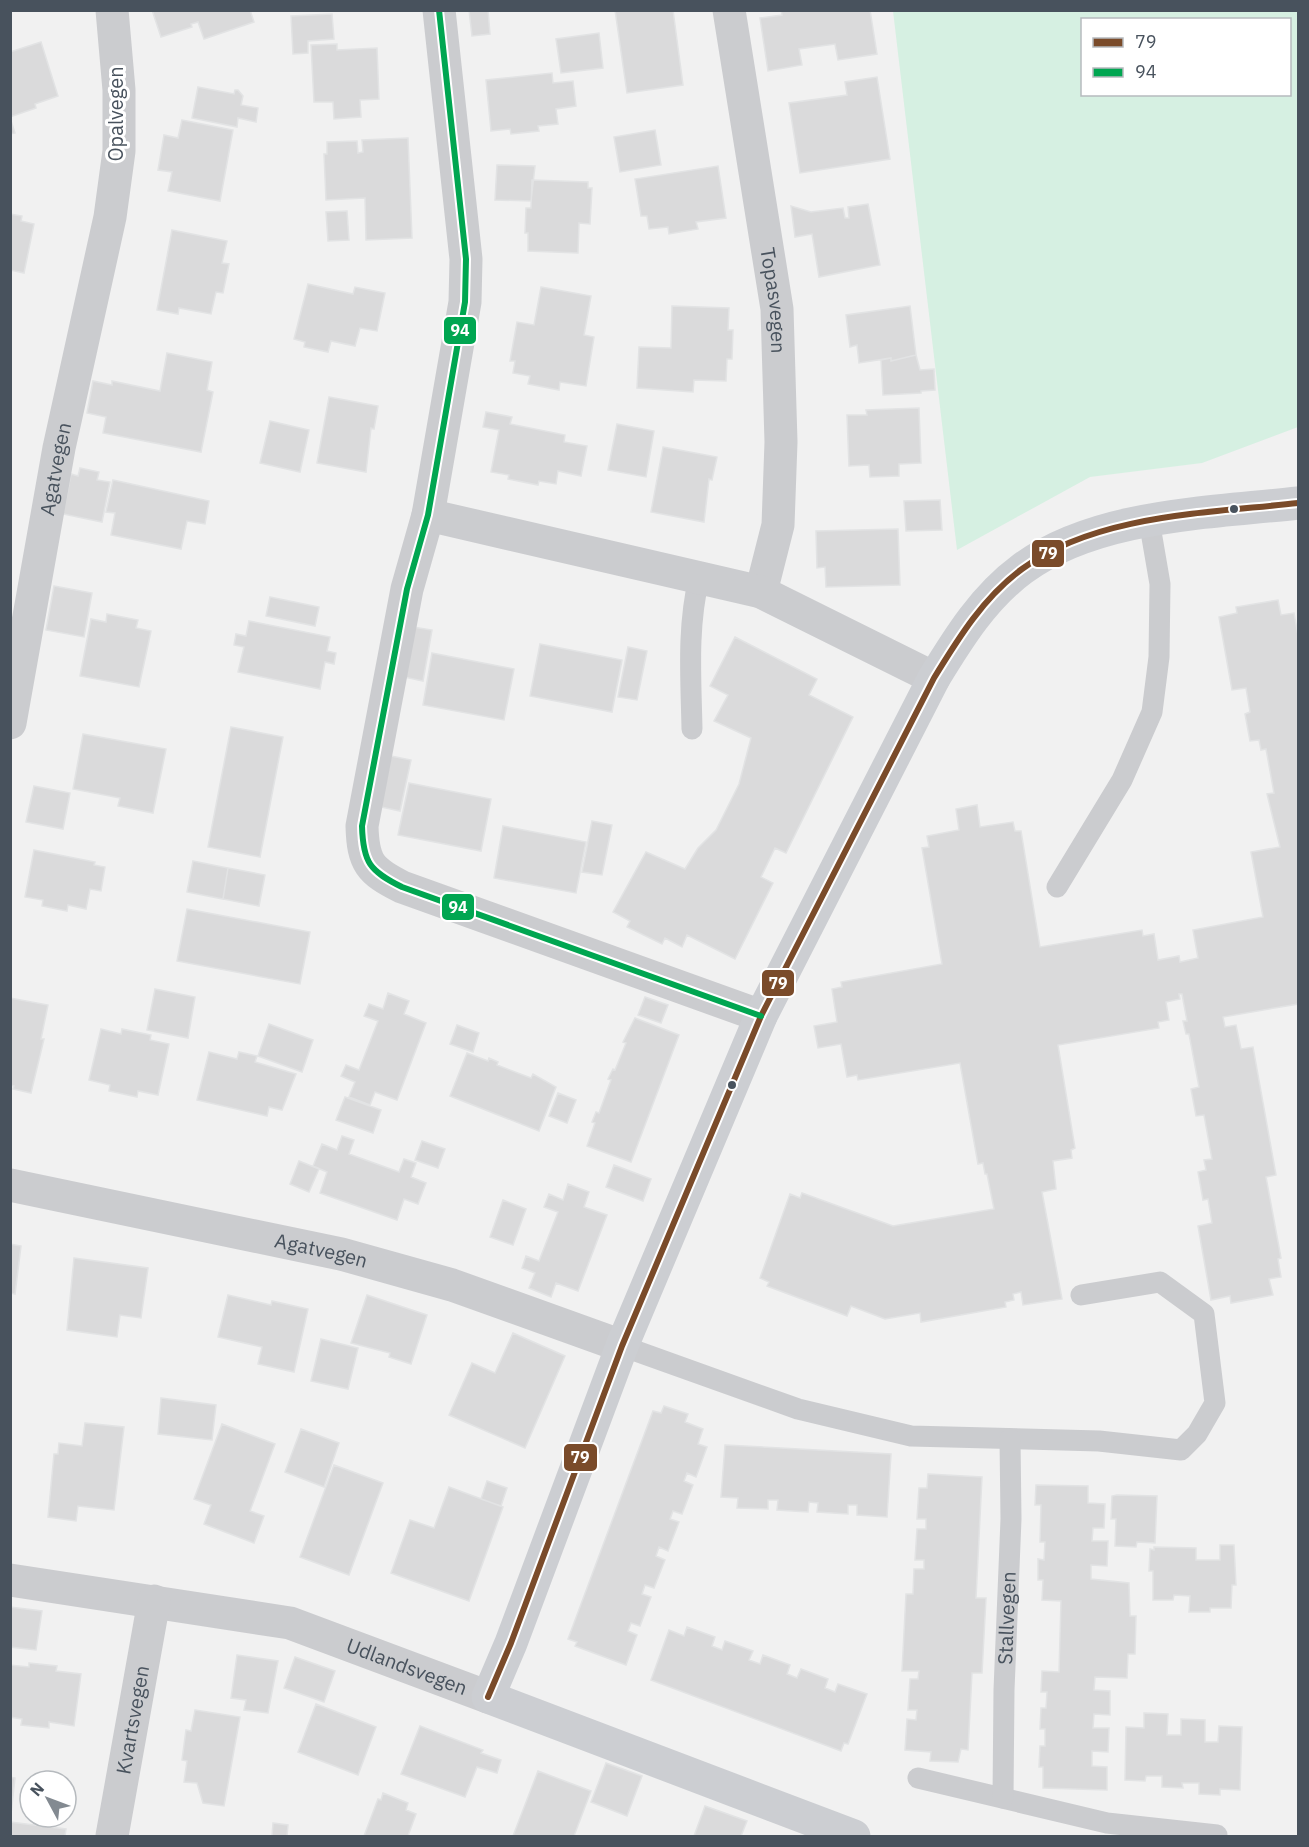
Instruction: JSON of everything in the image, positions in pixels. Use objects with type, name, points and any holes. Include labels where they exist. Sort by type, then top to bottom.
[{"type":"street","name":"Opalvegen","points":[[110,217],[119,151],[119,90],[112,10]]},
{"type":"street","points":[[439,10],[466,259],[465,302],[428,515],[407,590],[362,826],[363,847],[369,866],[381,876],[402,887],[761,1016]]},
{"type":"street","name":"Topasvegen","points":[[729,10],[777,309],[781,442],[778,525],[761,592]]},
{"type":"street","name":"Agatvegen","points":[[10,723],[58,448],[110,217]]},
{"type":"street","points":[[488,1697],[511,1643],[622,1346],[761,1016],[934,678],[964,628],[990,598],[1023,568],[1057,549],[1101,531],[1149,520],[1299,503]]},
{"type":"street","points":[[428,515],[761,592],[934,678]]},
{"type":"street","name":"Agatvegen","points":[[10,1185],[341,1254],[452,1284],[622,1346]]},
{"type":"street","name":"Udlandsvegen","points":[[10,1580],[290,1623],[854,1836]]},
{"type":"street","name":"Kvartsvegen","points":[[112,1836],[154,1601]]},
{"type":"lane","points":[[1057,887],[1122,780],[1152,712],[1159,657],[1160,584],[1149,520]]},
{"type":"lane","points":[[692,729],[692,607],[699,578]]},
{"type":"lane","points":[[622,1346],[809,1412],[911,1436],[1099,1441],[1181,1450],[1197,1434],[1215,1403],[1204,1314],[1160,1282],[1081,1294]]},
{"type":"lane","name":"Stallvegen","points":[[1004,1798],[1004,1690],[1011,1519],[1010,1438]]},
{"type":"lane","points":[[918,1778],[1107,1823],[1217,1835]]},
{"type":"green space","points":[[893,11],[1298,11],[1298,427],[1202,463],[1090,477],[957,550]]},
{"type":"building","points":[[152,10],[250,10],[254,22],[204,39],[198,22],[191,24],[192,27],[161,37]]},
{"type":"building","points":[[469,10],[488,10],[490,34],[472,36]]},
{"type":"building","points":[[615,10],[673,10],[683,85],[627,93]]},
{"type":"building","points":[[781,10],[870,10],[877,54],[838,60],[835,44],[799,49],[802,65],[768,71],[760,18],[782,15]]},
{"type":"building","points":[[332,14],[334,39],[308,41],[308,53],[293,54],[291,16]]},
{"type":"building","points":[[599,33],[603,68],[561,73],[556,39]]},
{"type":"building","points":[[41,42],[58,96],[35,104],[36,108],[10,117],[10,52]]},
{"type":"building","points":[[337,44],[337,50],[377,48],[379,99],[360,100],[361,117],[334,119],[333,102],[314,102],[311,45]]},
{"type":"building","points":[[552,73],[553,83],[573,81],[576,106],[556,109],[558,124],[538,126],[539,131],[511,134],[510,129],[491,131],[486,80]]},
{"type":"building","points":[[877,77],[890,159],[800,173],[789,103],[847,95],[845,82]]},
{"type":"building","points":[[198,87],[234,94],[235,90],[238,90],[243,96],[241,105],[258,108],[256,122],[238,118],[237,127],[192,118]]},
{"type":"building","points":[[10,118],[15,133],[10,134]]},
{"type":"building","points":[[182,120],[233,130],[220,201],[168,191],[172,172],[158,170],[164,135],[178,138]]},
{"type":"building","points":[[655,130],[661,165],[620,172],[614,137]]},
{"type":"building","points":[[408,138],[412,238],[366,240],[365,198],[326,200],[324,154],[327,154],[327,142],[357,141],[358,153],[363,152],[362,140]]},
{"type":"building","points":[[497,165],[535,166],[531,201],[495,200]]},
{"type":"building","points":[[718,166],[726,218],[696,222],[698,229],[669,234],[668,227],[649,229],[647,216],[641,216],[635,179]]},
{"type":"building","points":[[532,180],[588,182],[588,188],[592,188],[590,224],[579,223],[578,253],[528,251],[528,233],[525,233],[526,208],[531,208]]},
{"type":"building","points":[[868,204],[880,265],[819,277],[812,234],[795,237],[791,206],[811,212],[843,208],[845,218],[849,218],[848,207]]},
{"type":"building","points":[[347,211],[349,240],[328,241],[326,212]]},
{"type":"building","points":[[10,214],[22,216],[21,221],[34,224],[24,273],[10,270]]},
{"type":"building","points":[[172,230],[227,241],[222,263],[229,264],[223,293],[216,292],[211,314],[179,308],[178,314],[157,310]]},
{"type":"building","points":[[308,284],[353,294],[355,287],[385,293],[377,331],[360,328],[355,346],[331,341],[328,352],[304,347],[305,342],[294,339]]},
{"type":"building","points":[[541,287],[591,296],[584,335],[594,337],[586,386],[560,382],[559,390],[528,384],[530,376],[513,373],[515,361],[510,361],[517,322],[534,325]]},
{"type":"building","points":[[672,306],[729,308],[728,330],[733,330],[732,359],[727,359],[726,381],[694,380],[693,392],[637,388],[639,347],[671,348]]},
{"type":"building","points":[[910,306],[916,355],[891,361],[891,358],[859,363],[857,345],[850,347],[846,315]]},
{"type":"building","points":[[167,353],[212,362],[207,390],[213,392],[201,452],[103,433],[106,417],[87,413],[93,381],[112,385],[112,381],[160,391]]},
{"type":"building","points":[[916,355],[920,370],[934,369],[935,390],[883,395],[881,360],[891,358],[891,361]]},
{"type":"building","points":[[329,397],[378,406],[374,429],[371,428],[366,472],[317,463]]},
{"type":"building","points":[[919,408],[921,463],[899,464],[899,476],[870,477],[869,465],[849,466],[847,415],[867,415],[866,410]]},
{"type":"building","points":[[486,412],[512,417],[510,424],[565,435],[564,442],[587,446],[581,476],[558,471],[556,484],[539,481],[538,485],[508,479],[509,475],[491,472],[499,430],[483,427]]},
{"type":"building","points":[[270,421],[309,430],[300,472],[260,463]]},
{"type":"building","points":[[617,424],[654,431],[646,477],[608,470]]},
{"type":"building","points":[[663,447],[717,457],[712,480],[709,479],[704,522],[651,512]]},
{"type":"building","points":[[80,468],[99,472],[97,480],[110,482],[102,522],[63,514],[71,474],[78,476]]},
{"type":"building","points":[[113,480],[209,501],[205,524],[187,521],[181,549],[111,535],[115,513],[106,512]]},
{"type":"building","points":[[940,500],[942,530],[906,531],[904,501]]},
{"type":"building","points":[[898,529],[900,585],[826,587],[825,567],[817,568],[816,531]]},
{"type":"building","points":[[54,586],[92,593],[84,637],[46,630]]},
{"type":"building","points":[[270,597],[319,607],[315,626],[266,616]]},
{"type":"building","points":[[1278,600],[1281,615],[1294,613],[1298,635],[1298,1004],[1223,1017],[1225,1027],[1236,1025],[1241,1049],[1253,1047],[1276,1175],[1266,1177],[1281,1258],[1278,1259],[1281,1277],[1269,1279],[1273,1295],[1231,1303],[1230,1296],[1211,1300],[1198,1226],[1212,1223],[1208,1199],[1203,1200],[1198,1172],[1206,1170],[1204,1160],[1212,1159],[1204,1115],[1196,1116],[1191,1089],[1199,1087],[1189,1034],[1186,1034],[1183,1021],[1187,1021],[1182,994],[1179,994],[1180,999],[1166,1002],[1169,1020],[1158,1022],[1159,1028],[1058,1045],[1075,1148],[1071,1150],[1072,1158],[1053,1161],[1056,1189],[1042,1192],[1062,1299],[1023,1305],[1021,1292],[1013,1294],[1014,1300],[1005,1302],[1006,1307],[921,1322],[920,1313],[885,1319],[851,1306],[847,1316],[767,1286],[769,1282],[760,1278],[790,1194],[800,1198],[802,1193],[893,1226],[994,1209],[987,1174],[985,1174],[983,1163],[978,1164],[960,1063],[858,1080],[857,1075],[847,1077],[841,1044],[818,1048],[814,1026],[837,1022],[832,989],[842,987],[841,982],[942,964],[922,848],[929,847],[927,836],[959,830],[956,809],[977,805],[980,827],[1013,822],[1015,831],[1021,831],[1040,947],[1142,930],[1143,936],[1154,934],[1158,960],[1179,956],[1180,962],[1198,958],[1193,930],[1263,917],[1251,852],[1280,847],[1267,794],[1274,793],[1266,749],[1261,750],[1259,740],[1250,741],[1245,714],[1250,712],[1246,688],[1232,690],[1219,617],[1237,613],[1236,607]]},
{"type":"building","points":[[107,614],[138,620],[136,628],[151,631],[139,687],[80,676],[91,619],[106,622]]},
{"type":"building","points":[[249,621],[330,637],[327,651],[336,653],[334,664],[325,662],[320,689],[238,672],[244,647],[234,645],[236,634],[246,636]]},
{"type":"building","points":[[413,627],[432,630],[423,681],[404,677]]},
{"type":"building","points":[[735,637],[817,679],[809,695],[853,717],[786,853],[775,848],[761,877],[773,883],[735,959],[687,935],[682,947],[665,938],[662,944],[627,927],[630,921],[613,912],[646,852],[685,869],[698,848],[716,830],[739,784],[751,738],[714,721],[728,695],[710,686]]},
{"type":"building","points":[[540,644],[622,660],[612,712],[530,696]]},
{"type":"building","points":[[628,647],[647,651],[637,700],[618,697]]},
{"type":"building","points":[[432,653],[514,669],[504,720],[423,705]]},
{"type":"building","points":[[231,727],[283,737],[260,857],[208,847]]},
{"type":"building","points":[[83,734],[166,749],[153,813],[118,806],[120,798],[73,789]]},
{"type":"building","points":[[391,756],[411,760],[400,811],[381,807]]},
{"type":"building","points":[[409,783],[491,799],[481,851],[398,835]]},
{"type":"building","points":[[34,786],[70,793],[63,829],[26,822]]},
{"type":"building","points":[[592,821],[612,825],[602,875],[582,872]]},
{"type":"building","points":[[503,826],[586,842],[576,893],[494,878]]},
{"type":"building","points":[[34,850],[95,862],[94,865],[105,867],[101,891],[90,889],[86,909],[68,905],[67,911],[42,906],[43,900],[25,897]]},
{"type":"building","points":[[193,861],[228,868],[223,899],[187,892]]},
{"type":"building","points":[[228,868],[265,875],[259,906],[223,899]]},
{"type":"building","points":[[187,909],[310,932],[300,984],[177,961]]},
{"type":"building","points":[[155,989],[195,997],[188,1038],[147,1030]]},
{"type":"building","points":[[388,993],[409,1001],[404,1014],[426,1023],[397,1100],[375,1092],[370,1105],[349,1097],[355,1082],[341,1076],[346,1065],[359,1070],[378,1021],[364,1016],[369,1004],[383,1009]]},
{"type":"building","points":[[645,997],[668,1005],[661,1023],[638,1015]]},
{"type":"building","points":[[10,998],[48,1005],[41,1039],[44,1039],[31,1093],[13,1089],[14,1086],[10,1085]]},
{"type":"building","points":[[635,1018],[679,1035],[631,1162],[587,1146],[595,1123],[592,1122],[596,1112],[599,1113],[611,1080],[608,1079],[613,1069],[615,1070],[626,1043],[623,1042]]},
{"type":"building","points":[[269,1024],[313,1040],[302,1072],[258,1056]]},
{"type":"building","points":[[457,1025],[479,1033],[473,1052],[450,1044]]},
{"type":"building","points":[[101,1029],[121,1034],[122,1029],[151,1035],[150,1040],[169,1044],[158,1095],[138,1091],[137,1097],[109,1091],[110,1085],[89,1080]]},
{"type":"building","points":[[209,1052],[237,1059],[239,1052],[257,1056],[255,1062],[296,1074],[282,1110],[269,1107],[267,1116],[197,1100]]},
{"type":"building","points":[[467,1053],[488,1061],[489,1058],[498,1062],[497,1065],[531,1078],[533,1074],[556,1087],[539,1131],[450,1096]]},
{"type":"building","points":[[558,1093],[576,1100],[567,1123],[549,1116]]},
{"type":"building","points":[[345,1097],[381,1110],[373,1133],[336,1120]]},
{"type":"building","points":[[342,1136],[354,1140],[349,1154],[399,1172],[404,1159],[416,1163],[411,1177],[426,1183],[418,1204],[404,1199],[397,1220],[320,1193],[327,1172],[313,1166],[322,1144],[337,1150]]},
{"type":"building","points":[[422,1141],[445,1149],[438,1168],[415,1160]]},
{"type":"building","points":[[299,1161],[319,1169],[309,1192],[290,1184]]},
{"type":"building","points":[[614,1165],[651,1179],[643,1201],[606,1187]]},
{"type":"building","points":[[568,1184],[589,1192],[584,1207],[607,1215],[578,1291],[556,1283],[551,1297],[529,1288],[535,1273],[522,1268],[526,1256],[539,1261],[558,1212],[544,1207],[549,1194],[563,1200]]},
{"type":"building","points":[[503,1200],[526,1209],[513,1245],[490,1237]]},
{"type":"building","points":[[10,1244],[21,1246],[15,1294],[10,1293]]},
{"type":"building","points":[[74,1258],[148,1268],[141,1318],[120,1315],[117,1337],[67,1330]]},
{"type":"building","points":[[228,1295],[271,1305],[272,1301],[308,1309],[294,1372],[258,1364],[262,1347],[218,1337]]},
{"type":"building","points":[[367,1295],[427,1315],[411,1364],[389,1357],[390,1353],[351,1343]]},
{"type":"building","points":[[513,1333],[565,1356],[525,1448],[449,1415],[472,1363],[495,1373]]},
{"type":"building","points":[[321,1339],[358,1348],[348,1389],[311,1381]]},
{"type":"building","points":[[161,1398],[216,1405],[212,1440],[158,1434]]},
{"type":"building","points":[[664,1406],[688,1414],[685,1422],[703,1429],[698,1444],[707,1447],[696,1477],[687,1473],[684,1481],[693,1485],[682,1514],[673,1511],[670,1519],[679,1522],[668,1551],[659,1547],[656,1556],[665,1560],[654,1588],[645,1585],[642,1594],[651,1597],[640,1626],[631,1623],[628,1631],[637,1635],[626,1665],[575,1646],[577,1642],[568,1639],[653,1411],[661,1413]]},
{"type":"building","points":[[85,1423],[124,1427],[114,1510],[78,1506],[76,1521],[48,1517],[54,1454],[58,1454],[59,1443],[82,1446]]},
{"type":"building","points":[[222,1424],[275,1444],[250,1511],[264,1516],[254,1543],[204,1524],[211,1505],[194,1499]]},
{"type":"building","points":[[301,1429],[339,1443],[324,1487],[285,1472]]},
{"type":"building","points":[[725,1445],[891,1454],[887,1517],[857,1515],[857,1505],[848,1505],[848,1514],[817,1512],[818,1503],[809,1502],[808,1512],[777,1510],[778,1500],[768,1500],[768,1509],[737,1508],[738,1498],[721,1497]]},
{"type":"building","points":[[334,1465],[383,1483],[349,1575],[300,1557]]},
{"type":"building","points":[[928,1474],[982,1477],[976,1598],[986,1598],[982,1673],[972,1673],[968,1750],[961,1749],[958,1762],[930,1761],[931,1752],[905,1750],[907,1719],[916,1720],[917,1710],[908,1710],[910,1679],[918,1679],[919,1671],[902,1671],[906,1594],[913,1594],[914,1569],[924,1569],[924,1560],[915,1560],[917,1529],[926,1529],[926,1519],[917,1519],[919,1488],[927,1488]]},
{"type":"building","points":[[487,1481],[507,1488],[501,1506],[481,1499]]},
{"type":"building","points":[[1036,1485],[1088,1486],[1088,1503],[1105,1504],[1104,1528],[1093,1528],[1092,1541],[1108,1541],[1107,1566],[1091,1565],[1091,1579],[1129,1583],[1130,1616],[1136,1616],[1135,1654],[1128,1654],[1127,1678],[1095,1677],[1094,1690],[1110,1691],[1110,1715],[1094,1714],[1093,1728],[1109,1728],[1108,1752],[1092,1751],[1092,1766],[1107,1767],[1107,1790],[1043,1788],[1043,1767],[1039,1767],[1040,1746],[1045,1746],[1045,1729],[1040,1729],[1041,1708],[1046,1708],[1047,1692],[1041,1692],[1042,1671],[1059,1672],[1061,1601],[1042,1600],[1043,1580],[1038,1580],[1038,1559],[1044,1560],[1045,1542],[1040,1542],[1041,1505],[1035,1505]]},
{"type":"building","points":[[449,1487],[503,1507],[469,1601],[391,1573],[410,1520],[434,1528]]},
{"type":"building","points":[[1112,1496],[1157,1496],[1155,1543],[1137,1542],[1136,1547],[1115,1546],[1116,1519],[1111,1519]]},
{"type":"building","points":[[1220,1545],[1234,1545],[1236,1585],[1232,1585],[1231,1608],[1210,1608],[1210,1612],[1189,1612],[1190,1596],[1174,1595],[1173,1600],[1153,1600],[1153,1571],[1149,1571],[1150,1549],[1154,1550],[1154,1547],[1196,1548],[1196,1560],[1220,1560]]},
{"type":"building","points":[[10,1607],[42,1611],[36,1650],[10,1647]]},
{"type":"building","points":[[687,1627],[715,1637],[712,1646],[722,1650],[725,1641],[753,1651],[749,1660],[760,1664],[763,1655],[790,1665],[787,1674],[797,1678],[801,1669],[828,1679],[825,1688],[835,1692],[838,1684],[867,1694],[848,1744],[844,1743],[841,1751],[651,1680],[669,1630],[684,1636]]},
{"type":"building","points":[[237,1655],[278,1661],[268,1713],[244,1710],[246,1700],[231,1698]]},
{"type":"building","points":[[295,1657],[335,1671],[324,1702],[284,1688]]},
{"type":"building","points":[[29,1663],[57,1666],[56,1671],[81,1674],[74,1726],[49,1722],[49,1728],[21,1725],[22,1719],[10,1717],[10,1665],[29,1667]]},
{"type":"building","points":[[316,1704],[376,1727],[358,1775],[298,1752]]},
{"type":"building","points":[[195,1710],[240,1717],[224,1806],[203,1803],[197,1783],[184,1782],[187,1761],[182,1760],[186,1730],[191,1731]]},
{"type":"building","points":[[1144,1713],[1168,1714],[1167,1735],[1181,1735],[1181,1719],[1205,1720],[1205,1742],[1218,1742],[1219,1726],[1242,1727],[1240,1790],[1220,1789],[1220,1795],[1199,1794],[1199,1783],[1182,1783],[1183,1788],[1162,1787],[1162,1776],[1146,1776],[1145,1781],[1125,1780],[1126,1727],[1144,1728]]},
{"type":"building","points":[[420,1726],[483,1750],[481,1753],[501,1760],[497,1773],[477,1767],[465,1797],[401,1774]]},
{"type":"building","points":[[606,1763],[642,1776],[627,1816],[591,1802]]},
{"type":"building","points":[[538,1771],[591,1791],[574,1836],[513,1836]]},
{"type":"building","points":[[10,1777],[15,1778],[11,1814],[10,1814]]},
{"type":"building","points":[[383,1793],[408,1803],[406,1810],[416,1814],[408,1836],[364,1836],[378,1799],[381,1800]]},
{"type":"building","points":[[705,1806],[747,1821],[741,1836],[694,1836]]},
{"type":"building","points":[[10,1822],[18,1823],[18,1829],[66,1829],[65,1836],[10,1836]]},
{"type":"building","points":[[273,1823],[288,1825],[287,1836],[272,1836]]},
{"type":"transit line","name":"94","points":[[439,10],[466,259],[465,302],[428,515],[407,589],[362,826],[364,849],[370,864],[382,876],[402,887],[761,1016]]},
{"type":"transit line","name":"79","points":[[488,1697],[511,1643],[622,1346],[761,1016],[934,678],[963,633],[984,605],[1008,580],[1052,551],[1084,537],[1155,519],[1298,503]]}]
